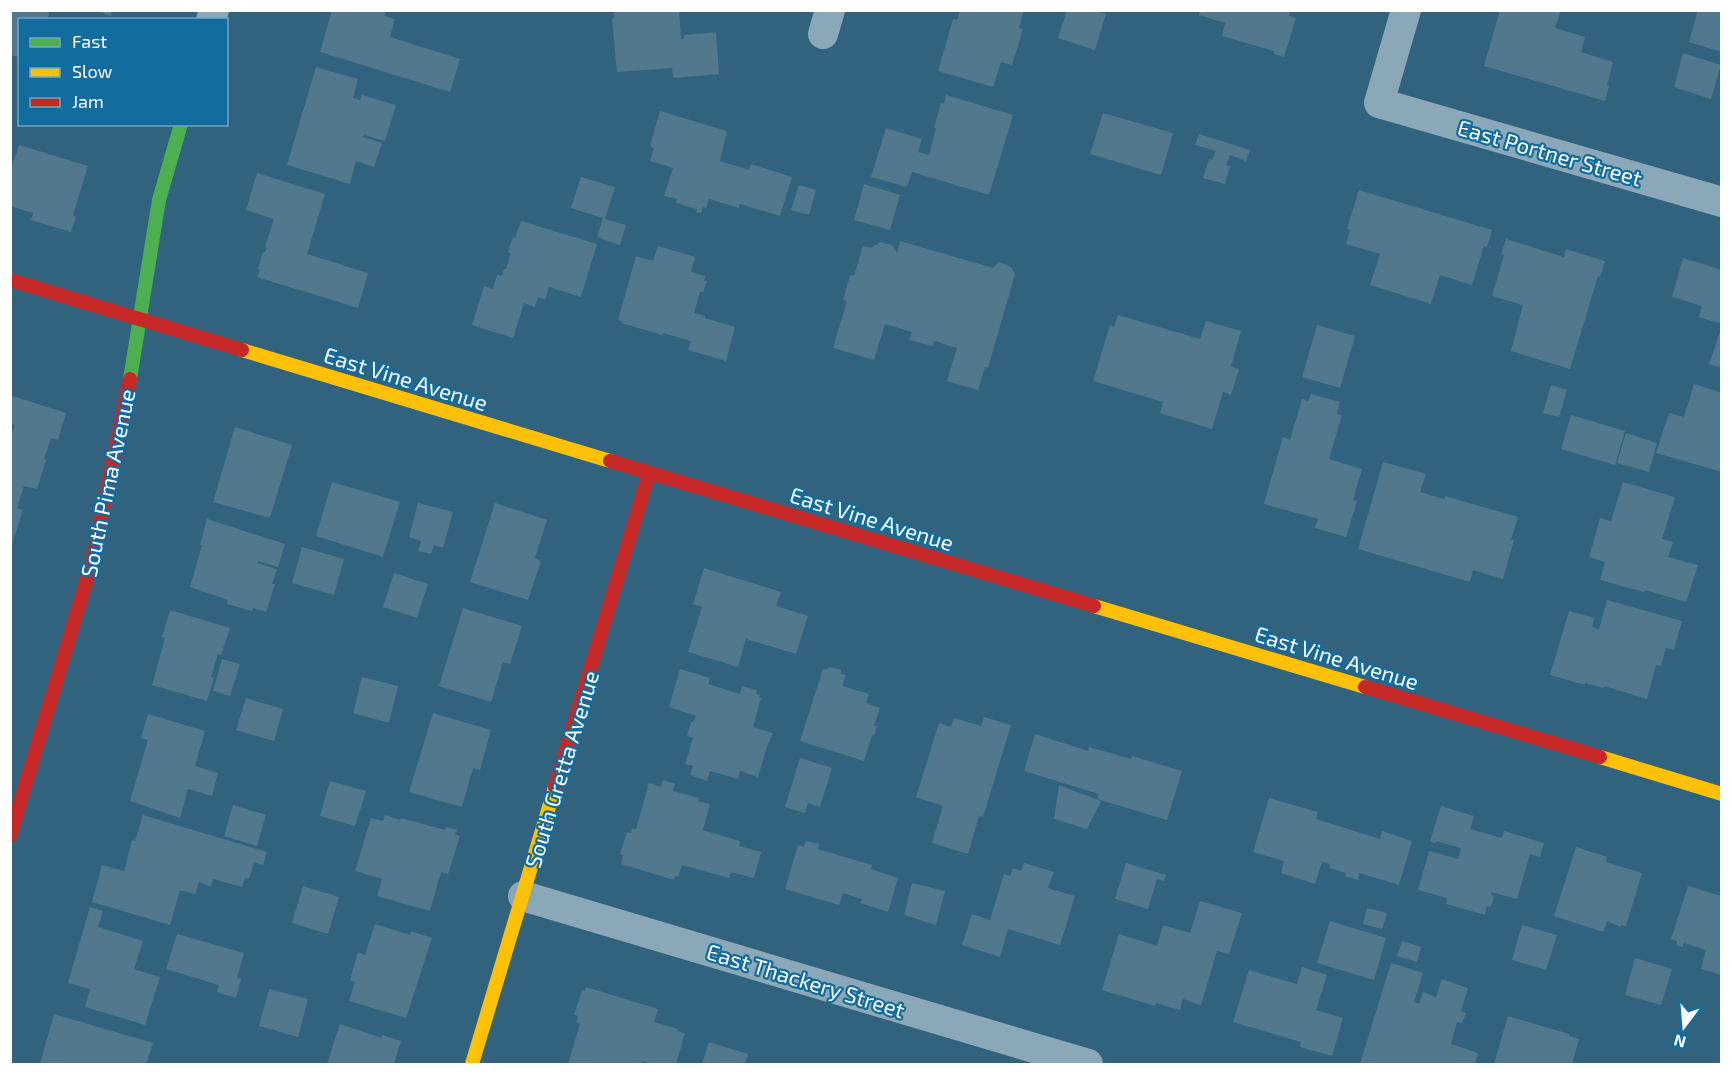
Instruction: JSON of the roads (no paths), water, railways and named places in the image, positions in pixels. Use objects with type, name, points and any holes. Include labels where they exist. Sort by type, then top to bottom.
[{"type":"street","name":"East Portner Street","points":[[1406,10],[1379,103],[1722,202]]},
{"type":"street","name":"South Pima Avenue","points":[[10,836],[92,562],[127,397],[159,201],[180,126]]},
{"type":"street","name":"East Vine Avenue","points":[[10,280],[649,473],[1720,789]]},
{"type":"street","name":"South Gretta Avenue","points":[[472,1065],[649,473]]},
{"type":"street","name":"East Thackery Street","points":[[523,896],[1088,1065]]}]
